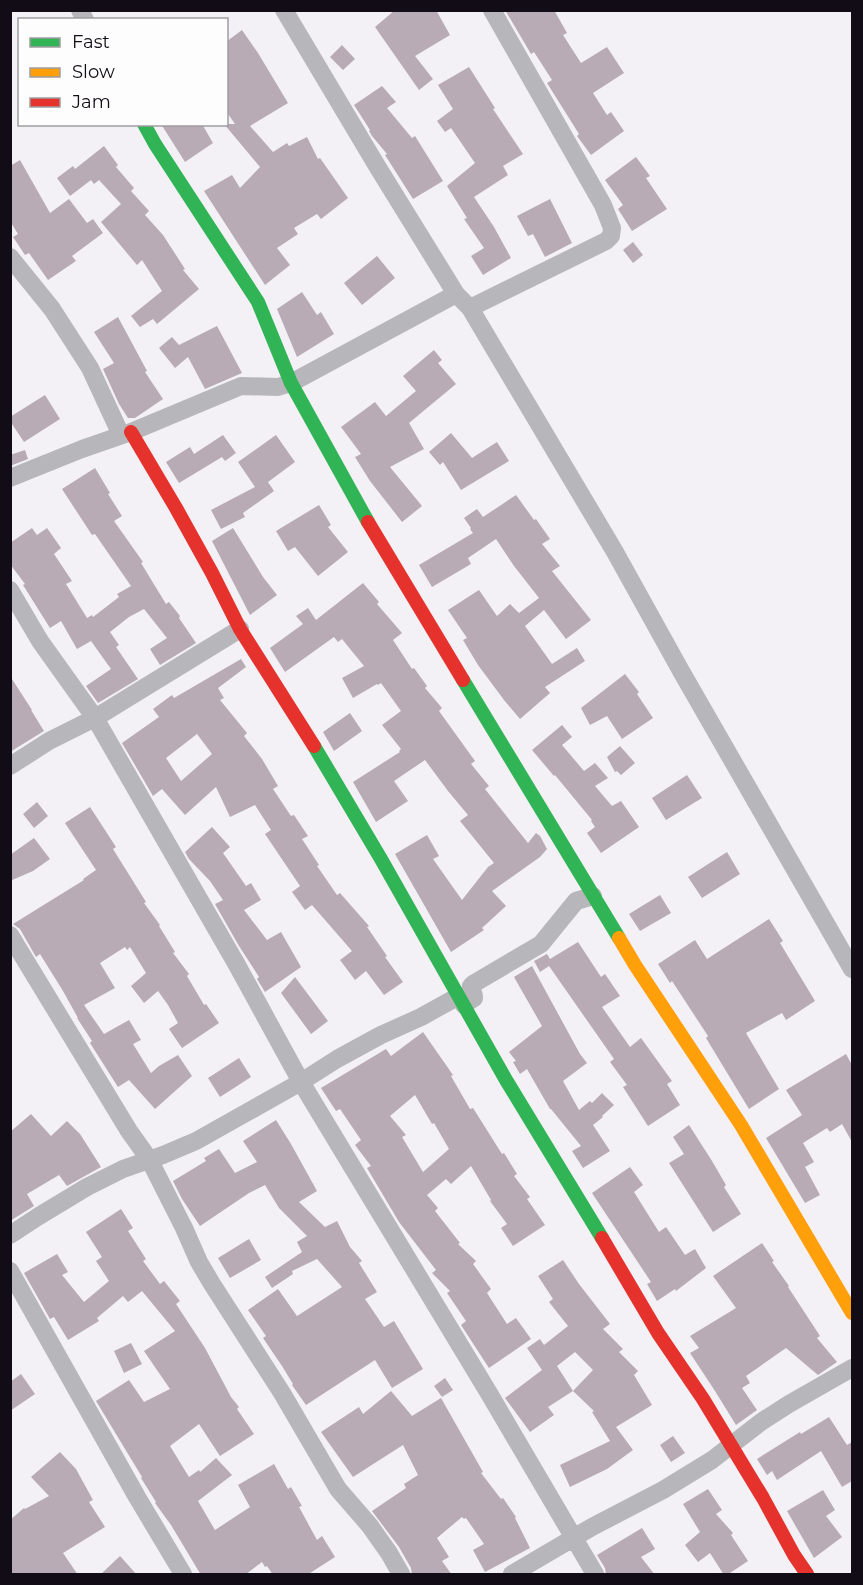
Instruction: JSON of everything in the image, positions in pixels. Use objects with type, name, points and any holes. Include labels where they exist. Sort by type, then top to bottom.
[{"type":"street","points":[[284,10],[456,294],[470,308],[615,552],[852,969]]},
{"type":"street","points":[[470,308],[606,241],[611,236],[612,228],[603,205],[492,10]]},
{"type":"street","points":[[145,126],[258,302],[291,383],[357,504],[635,965],[741,1125],[852,1312]]},
{"type":"street","points":[[10,257],[52,309],[90,368],[126,433],[207,564],[240,629],[381,859],[506,1080],[658,1333],[703,1399],[807,1575]]},
{"type":"street","points":[[10,478],[241,386],[278,387],[291,383],[456,294]]},
{"type":"street","points":[[10,590],[40,641],[95,718],[237,965],[301,1082],[466,1354],[595,1575]]},
{"type":"street","points":[[10,766],[50,741],[95,718],[240,629]]},
{"type":"street","points":[[10,1235],[87,1187],[123,1169],[196,1141],[381,1035],[461,1001],[474,998],[471,986],[473,984],[541,944],[576,901],[593,896]]},
{"type":"street","points":[[10,935],[129,1131],[149,1159],[212,1284],[282,1393],[338,1489],[370,1526],[401,1575]]},
{"type":"street","points":[[10,1271],[183,1575]]},
{"type":"street","points":[[512,1575],[574,1537],[663,1490],[712,1460],[789,1404],[852,1368]]},
{"type":"building","points":[[395,10],[436,10],[450,35],[415,56],[433,79],[419,90],[375,27]]},
{"type":"building","points":[[505,10],[554,10],[567,33],[563,35],[581,63],[607,47],[624,73],[593,93],[607,115],[611,112],[624,131],[591,155],[577,136],[579,134],[547,83],[552,80],[534,52],[531,54]]},
{"type":"building","points":[[242,30],[288,103],[250,126],[273,152],[287,143],[289,146],[307,137],[318,159],[320,158],[348,198],[321,219],[317,214],[294,228],[298,234],[277,248],[290,265],[265,285],[204,191],[232,175],[240,188],[260,167],[226,126],[235,124],[228,114],[228,40]]},
{"type":"building","points":[[342,45],[355,59],[343,70],[330,57]]},
{"type":"building","points":[[469,67],[523,154],[503,166],[508,175],[474,197],[511,258],[483,275],[471,256],[484,248],[464,219],[467,218],[447,186],[475,163],[451,128],[445,132],[437,121],[453,109],[438,85]]},
{"type":"building","points":[[382,86],[396,102],[387,108],[412,138],[415,136],[443,181],[413,199],[385,155],[387,154],[372,136],[354,105]]},
{"type":"building","points":[[162,126],[203,126],[213,143],[185,162]]},
{"type":"building","points":[[104,146],[118,165],[116,167],[134,188],[131,191],[149,211],[145,215],[163,235],[185,269],[183,270],[199,289],[157,324],[153,319],[140,327],[131,316],[162,291],[142,260],[137,265],[101,222],[121,204],[99,180],[94,184],[91,180],[70,196],[57,178],[73,166],[75,169]]},
{"type":"building","points":[[636,157],[650,176],[646,178],[667,209],[632,231],[618,209],[623,205],[605,180]]},
{"type":"building","points":[[20,160],[50,213],[69,199],[87,223],[93,219],[103,233],[72,256],[76,261],[48,280],[29,253],[25,255],[13,237],[18,234],[10,221],[10,166]]},
{"type":"building","points":[[550,199],[572,243],[545,257],[533,234],[528,236],[517,216]]},
{"type":"building","points":[[633,242],[643,255],[633,263],[623,250]]},
{"type":"building","points":[[377,256],[395,278],[362,305],[344,283]]},
{"type":"building","points":[[302,292],[317,315],[321,312],[334,334],[297,357],[277,309]]},
{"type":"building","points":[[118,317],[147,371],[145,372],[163,399],[135,418],[128,418],[119,404],[103,369],[114,363],[94,332]]},
{"type":"building","points":[[217,326],[242,373],[205,389],[188,357],[175,368],[159,348],[172,337],[179,345]]},
{"type":"building","points":[[434,350],[442,360],[438,363],[456,384],[409,423],[424,449],[390,467],[422,506],[402,522],[370,481],[355,457],[361,454],[341,427],[375,402],[386,416],[416,391],[403,376]]},
{"type":"building","points":[[45,395],[60,419],[24,442],[10,421],[10,417]]},
{"type":"building","points":[[451,433],[472,458],[497,442],[509,461],[461,490],[443,462],[440,465],[429,452]]},
{"type":"building","points":[[223,435],[236,453],[225,461],[222,457],[179,483],[166,462],[190,447],[194,454]]},
{"type":"building","points":[[276,435],[295,462],[268,482],[274,491],[243,513],[245,517],[221,529],[211,510],[255,487],[238,462]]},
{"type":"building","points":[[25,450],[28,459],[10,466],[10,455]]},
{"type":"building","points":[[95,468],[122,516],[114,521],[143,562],[141,563],[166,604],[169,602],[180,616],[179,618],[196,643],[160,665],[150,649],[167,638],[144,609],[129,617],[110,632],[119,645],[116,647],[138,679],[98,703],[86,686],[111,669],[91,641],[77,649],[61,621],[50,628],[23,585],[25,584],[10,564],[10,543],[32,528],[37,535],[47,528],[61,548],[54,554],[72,581],[66,584],[87,618],[92,615],[93,617],[119,597],[117,594],[131,586],[95,534],[92,535],[62,489]]},
{"type":"building","points":[[516,495],[550,539],[542,544],[560,566],[552,571],[591,620],[566,639],[544,610],[525,626],[552,664],[577,648],[585,661],[545,687],[550,693],[520,719],[478,665],[463,640],[467,638],[448,610],[479,590],[497,616],[510,604],[519,613],[539,598],[496,539],[468,558],[471,564],[432,587],[419,565],[473,533],[464,518],[477,509],[483,517]]},
{"type":"building","points":[[319,505],[331,525],[328,527],[348,552],[318,576],[295,547],[288,551],[276,531]]},
{"type":"building","points":[[233,528],[263,577],[277,595],[250,615],[212,541]]},
{"type":"building","points":[[363,583],[379,602],[377,604],[402,633],[393,640],[412,669],[414,668],[427,686],[425,688],[442,708],[439,711],[475,761],[471,764],[489,786],[485,789],[528,843],[536,833],[547,849],[540,857],[492,891],[506,906],[482,928],[484,930],[451,952],[395,854],[427,835],[439,856],[433,859],[462,900],[488,867],[494,863],[460,821],[468,815],[425,760],[394,781],[408,801],[376,822],[353,782],[400,752],[401,749],[382,725],[401,711],[381,683],[353,698],[342,678],[364,666],[342,639],[338,642],[334,637],[285,672],[270,648],[303,624],[296,616],[308,608],[316,620]]},
{"type":"building","points":[[241,659],[246,667],[218,688],[224,698],[220,700],[247,733],[244,736],[262,759],[278,786],[273,789],[308,836],[302,839],[319,865],[317,866],[337,895],[340,893],[369,926],[367,927],[387,956],[385,957],[403,982],[384,995],[366,971],[355,980],[340,960],[352,951],[312,905],[305,910],[292,892],[300,886],[265,834],[271,830],[255,805],[230,817],[216,787],[185,815],[162,789],[153,796],[122,743],[159,717],[153,709],[172,695],[174,698]],"holes":[[[197,734],[212,754],[181,781],[166,758]]]},
{"type":"building","points":[[625,674],[639,692],[637,694],[653,718],[622,739],[607,716],[590,725],[581,708]]},
{"type":"building","points":[[10,676],[44,731],[10,752]]},
{"type":"building","points":[[350,713],[362,731],[334,751],[323,732]]},
{"type":"building","points":[[562,725],[572,737],[562,745],[584,771],[595,763],[608,778],[595,786],[612,806],[621,801],[639,827],[601,853],[587,833],[595,827],[592,820],[532,750]]},
{"type":"building","points":[[620,746],[635,763],[621,775],[615,772],[607,757]]},
{"type":"building","points":[[687,775],[702,798],[666,820],[652,798]]},
{"type":"building","points":[[37,802],[48,816],[34,828],[23,814]]},
{"type":"building","points":[[90,807],[116,847],[113,849],[146,902],[144,903],[160,925],[175,952],[173,953],[189,974],[187,976],[204,1005],[206,1004],[219,1023],[182,1048],[169,1029],[178,1023],[158,991],[144,1003],[131,986],[146,973],[130,947],[127,950],[125,947],[100,963],[115,988],[84,1005],[104,1034],[129,1020],[141,1040],[133,1044],[151,1073],[178,1055],[192,1076],[155,1109],[129,1080],[118,1087],[90,1043],[92,1041],[40,954],[36,957],[20,929],[13,924],[84,880],[96,870],[65,823]]},
{"type":"building","points":[[212,827],[230,847],[223,853],[246,886],[251,883],[261,900],[244,910],[267,940],[281,932],[301,967],[265,992],[257,979],[259,977],[215,904],[223,900],[185,852]]},
{"type":"building","points":[[34,838],[50,859],[33,871],[10,881],[10,855]]},
{"type":"building","points":[[727,852],[740,874],[702,898],[688,877]]},
{"type":"building","points":[[660,895],[671,913],[640,931],[629,914]]},
{"type":"building","points":[[769,919],[783,941],[780,943],[815,1001],[786,1020],[782,1013],[746,1033],[779,1089],[749,1109],[706,1038],[708,1036],[672,981],[670,983],[658,964],[695,940],[707,959]]},
{"type":"building","points":[[578,942],[601,977],[605,974],[620,996],[602,1007],[630,1047],[641,1038],[672,1081],[667,1084],[680,1105],[648,1126],[623,1087],[627,1085],[610,1062],[614,1059],[549,966],[540,972],[534,961],[547,954],[550,959]]},
{"type":"building","points":[[532,966],[587,1063],[563,1081],[579,1110],[590,1101],[592,1103],[602,1093],[614,1105],[593,1125],[610,1151],[583,1168],[572,1151],[581,1146],[550,1109],[527,1069],[520,1074],[513,1062],[516,1061],[509,1052],[542,1026],[514,977]]},
{"type":"building","points":[[295,977],[328,1021],[311,1034],[281,993]]},
{"type":"building","points":[[423,1032],[453,1075],[451,1076],[470,1109],[473,1108],[502,1154],[504,1153],[517,1174],[514,1176],[530,1197],[527,1199],[545,1225],[513,1246],[501,1228],[507,1224],[490,1201],[471,1166],[451,1184],[446,1179],[427,1195],[438,1208],[435,1211],[460,1243],[458,1244],[476,1261],[473,1264],[491,1289],[487,1293],[507,1324],[516,1318],[531,1339],[489,1368],[461,1325],[466,1321],[447,1293],[450,1291],[432,1273],[436,1270],[399,1222],[367,1168],[371,1166],[355,1145],[361,1140],[340,1109],[336,1111],[321,1088],[386,1049],[391,1056]],"holes":[[[415,1095],[432,1124],[434,1123],[449,1149],[423,1172],[402,1137],[406,1135],[390,1116]]]},
{"type":"building","points":[[846,1054],[852,1065],[852,1142],[842,1124],[830,1132],[827,1128],[803,1143],[814,1162],[805,1167],[820,1195],[805,1203],[766,1138],[802,1115],[786,1090]]},
{"type":"building","points":[[239,1058],[251,1077],[220,1097],[208,1078]]},
{"type":"building","points":[[31,1114],[51,1136],[67,1121],[80,1134],[101,1167],[67,1186],[59,1175],[27,1194],[34,1206],[10,1221],[10,1132]]},
{"type":"building","points":[[276,1120],[317,1191],[299,1202],[325,1227],[337,1221],[350,1247],[362,1261],[359,1263],[377,1292],[365,1299],[384,1327],[394,1321],[423,1369],[392,1388],[375,1360],[306,1405],[263,1338],[266,1336],[248,1310],[278,1289],[297,1316],[342,1287],[317,1259],[292,1271],[293,1274],[272,1288],[265,1277],[302,1252],[297,1242],[307,1236],[279,1208],[265,1185],[200,1226],[173,1181],[206,1161],[204,1158],[219,1149],[235,1173],[257,1162],[243,1141]]},
{"type":"building","points":[[689,1125],[741,1214],[713,1232],[669,1163],[684,1154],[673,1137]]},
{"type":"building","points":[[630,1167],[643,1185],[634,1192],[659,1232],[666,1227],[685,1255],[695,1249],[706,1268],[676,1291],[675,1289],[657,1301],[647,1284],[651,1282],[592,1193]]},
{"type":"building","points":[[121,1209],[133,1228],[128,1231],[146,1259],[143,1261],[160,1284],[164,1281],[180,1301],[176,1304],[205,1348],[231,1397],[239,1407],[237,1409],[254,1434],[220,1456],[199,1424],[170,1446],[189,1477],[199,1470],[200,1472],[216,1458],[232,1475],[198,1501],[215,1530],[250,1507],[238,1485],[274,1464],[288,1489],[291,1487],[302,1506],[299,1507],[317,1540],[322,1536],[335,1557],[307,1575],[273,1575],[262,1562],[245,1575],[201,1575],[155,1503],[96,1401],[129,1380],[144,1402],[170,1389],[144,1351],[175,1331],[142,1291],[128,1302],[123,1296],[97,1318],[99,1321],[68,1340],[54,1317],[50,1319],[24,1273],[57,1254],[68,1272],[62,1275],[84,1302],[109,1281],[96,1261],[102,1257],[86,1232]]},
{"type":"building","points":[[249,1239],[261,1260],[230,1278],[218,1258]]},
{"type":"building","points":[[762,1243],[820,1336],[817,1338],[837,1362],[818,1375],[786,1348],[746,1376],[750,1383],[742,1388],[757,1410],[736,1425],[690,1353],[699,1348],[690,1336],[736,1308],[713,1276]]},
{"type":"building","points":[[563,1260],[610,1324],[603,1329],[623,1349],[619,1352],[638,1371],[634,1375],[652,1405],[616,1427],[633,1450],[607,1469],[570,1487],[560,1465],[610,1441],[592,1412],[594,1411],[573,1391],[548,1407],[554,1415],[530,1432],[505,1398],[542,1370],[527,1348],[540,1339],[544,1345],[568,1326],[549,1302],[553,1299],[538,1276]],"holes":[[[575,1352],[593,1370],[573,1391],[557,1366]]]},
{"type":"building","points":[[131,1343],[142,1364],[124,1373],[114,1351]]},
{"type":"building","points":[[21,1374],[35,1394],[10,1411],[10,1382]]},
{"type":"building","points":[[445,1378],[453,1390],[442,1397],[434,1386]]},
{"type":"building","points":[[391,1391],[412,1416],[441,1398],[483,1472],[481,1473],[516,1517],[530,1548],[485,1572],[473,1550],[484,1544],[466,1518],[462,1517],[437,1538],[449,1557],[442,1561],[452,1575],[412,1575],[411,1568],[399,1547],[372,1511],[406,1488],[404,1484],[418,1475],[403,1445],[353,1477],[321,1432],[359,1407],[363,1414]]},
{"type":"building","points":[[829,1417],[847,1445],[852,1442],[852,1481],[842,1487],[821,1451],[777,1480],[772,1471],[767,1475],[757,1459]]},
{"type":"building","points":[[673,1436],[685,1453],[671,1462],[660,1445]]},
{"type":"building","points":[[60,1452],[76,1469],[93,1500],[89,1502],[105,1527],[63,1553],[78,1575],[10,1575],[10,1520],[24,1508],[49,1496],[31,1477]]},
{"type":"building","points":[[708,1489],[722,1510],[716,1514],[733,1533],[731,1535],[748,1561],[727,1575],[724,1575],[710,1553],[698,1562],[685,1545],[700,1532],[683,1504]]},
{"type":"building","points":[[823,1490],[835,1510],[826,1516],[842,1537],[814,1558],[787,1511]]},
{"type":"building","points":[[642,1528],[655,1549],[641,1557],[655,1575],[606,1575],[605,1568],[597,1555]]},
{"type":"building","points":[[120,1556],[137,1575],[100,1575]]},
{"type":"traffic: fast","points":[[145,126],[258,302],[291,383],[368,522]]},
{"type":"traffic: fast","points":[[463,680],[619,938]]},
{"type":"traffic: fast","points":[[314,746],[506,1080],[602,1238]]},
{"type":"traffic: slow","points":[[619,938],[741,1125],[852,1313]]},
{"type":"traffic: jam","points":[[131,432],[212,573],[240,629],[314,746]]},
{"type":"traffic: jam","points":[[368,522],[463,680]]},
{"type":"traffic: jam","points":[[602,1238],[658,1333],[703,1399],[807,1574]]}]
